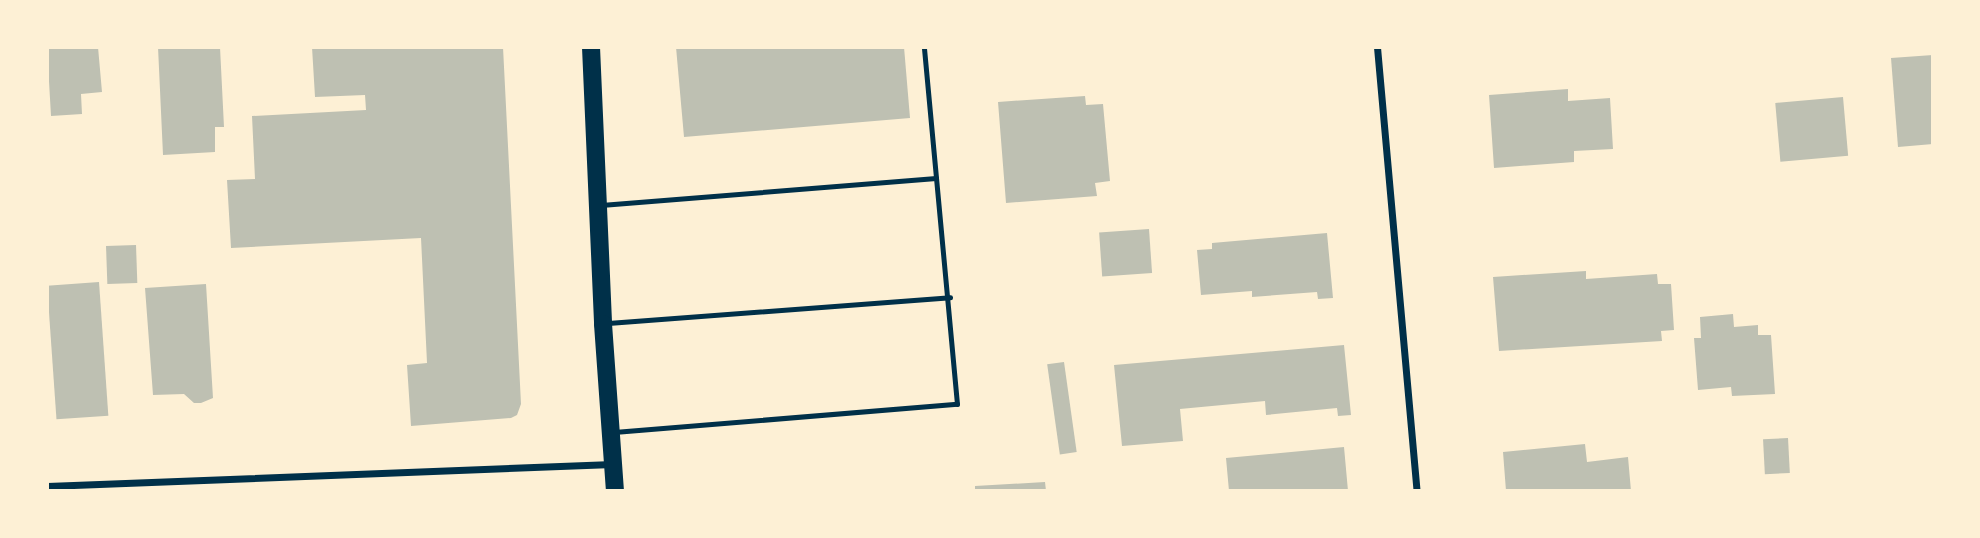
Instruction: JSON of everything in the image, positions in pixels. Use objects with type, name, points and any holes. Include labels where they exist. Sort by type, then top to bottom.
[{"type":"main road","points":[[591,47],[603,324],[615,491]]},
{"type":"street","points":[[1377,47],[1418,491]]},
{"type":"street","points":[[47,486],[613,464]]},
{"type":"lane","points":[[611,433],[957,404],[950,297],[924,47]]},
{"type":"lane","points":[[597,205],[936,178]]},
{"type":"lane","points":[[603,324],[950,297]]},
{"type":"building","points":[[47,47],[98,47],[102,92],[81,94],[82,114],[51,116]]},
{"type":"building","points":[[158,47],[220,47],[224,127],[215,127],[215,152],[163,155]]},
{"type":"building","points":[[312,47],[503,47],[521,404],[517,415],[511,418],[411,426],[407,365],[427,363],[421,238],[231,248],[227,180],[255,179],[252,116],[366,110],[365,95],[315,97]]},
{"type":"building","points":[[676,47],[904,47],[910,118],[684,137]]},
{"type":"building","points":[[1933,55],[1933,144],[1898,147],[1891,58]]},
{"type":"building","points":[[1568,89],[1568,101],[1610,98],[1613,149],[1574,151],[1574,162],[1494,168],[1489,95]]},
{"type":"building","points":[[1085,96],[1086,105],[1103,104],[1110,181],[1095,183],[1097,196],[1006,203],[998,102]]},
{"type":"building","points":[[1843,97],[1848,156],[1780,162],[1775,103]]},
{"type":"building","points":[[1149,229],[1152,273],[1102,276],[1099,232]]},
{"type":"building","points":[[1327,233],[1333,298],[1318,299],[1317,292],[1252,297],[1252,291],[1201,295],[1197,250],[1212,249],[1212,243]]},
{"type":"building","points":[[136,245],[137,283],[107,284],[106,246]]},
{"type":"building","points":[[1586,271],[1586,279],[1657,274],[1658,284],[1671,284],[1674,330],[1661,331],[1662,341],[1499,351],[1493,277]]},
{"type":"building","points":[[99,282],[108,416],[56,419],[47,286]]},
{"type":"building","points":[[206,284],[213,398],[194,403],[184,394],[153,395],[145,288]]},
{"type":"building","points":[[1733,314],[1734,327],[1758,325],[1758,335],[1771,335],[1775,394],[1732,396],[1731,387],[1698,390],[1694,338],[1701,338],[1700,317]]},
{"type":"building","points":[[1344,345],[1351,415],[1338,416],[1337,408],[1266,415],[1265,401],[1180,409],[1183,441],[1122,446],[1114,365]]},
{"type":"building","points":[[1064,362],[1077,452],[1060,454],[1047,364]]},
{"type":"building","points":[[1788,438],[1790,473],[1765,474],[1763,439]]},
{"type":"building","points":[[1585,444],[1587,462],[1628,457],[1631,491],[1506,491],[1503,452]]},
{"type":"building","points":[[1344,447],[1348,491],[1229,491],[1226,458]]},
{"type":"building","points":[[1045,482],[1046,491],[975,491],[975,486]]}]
